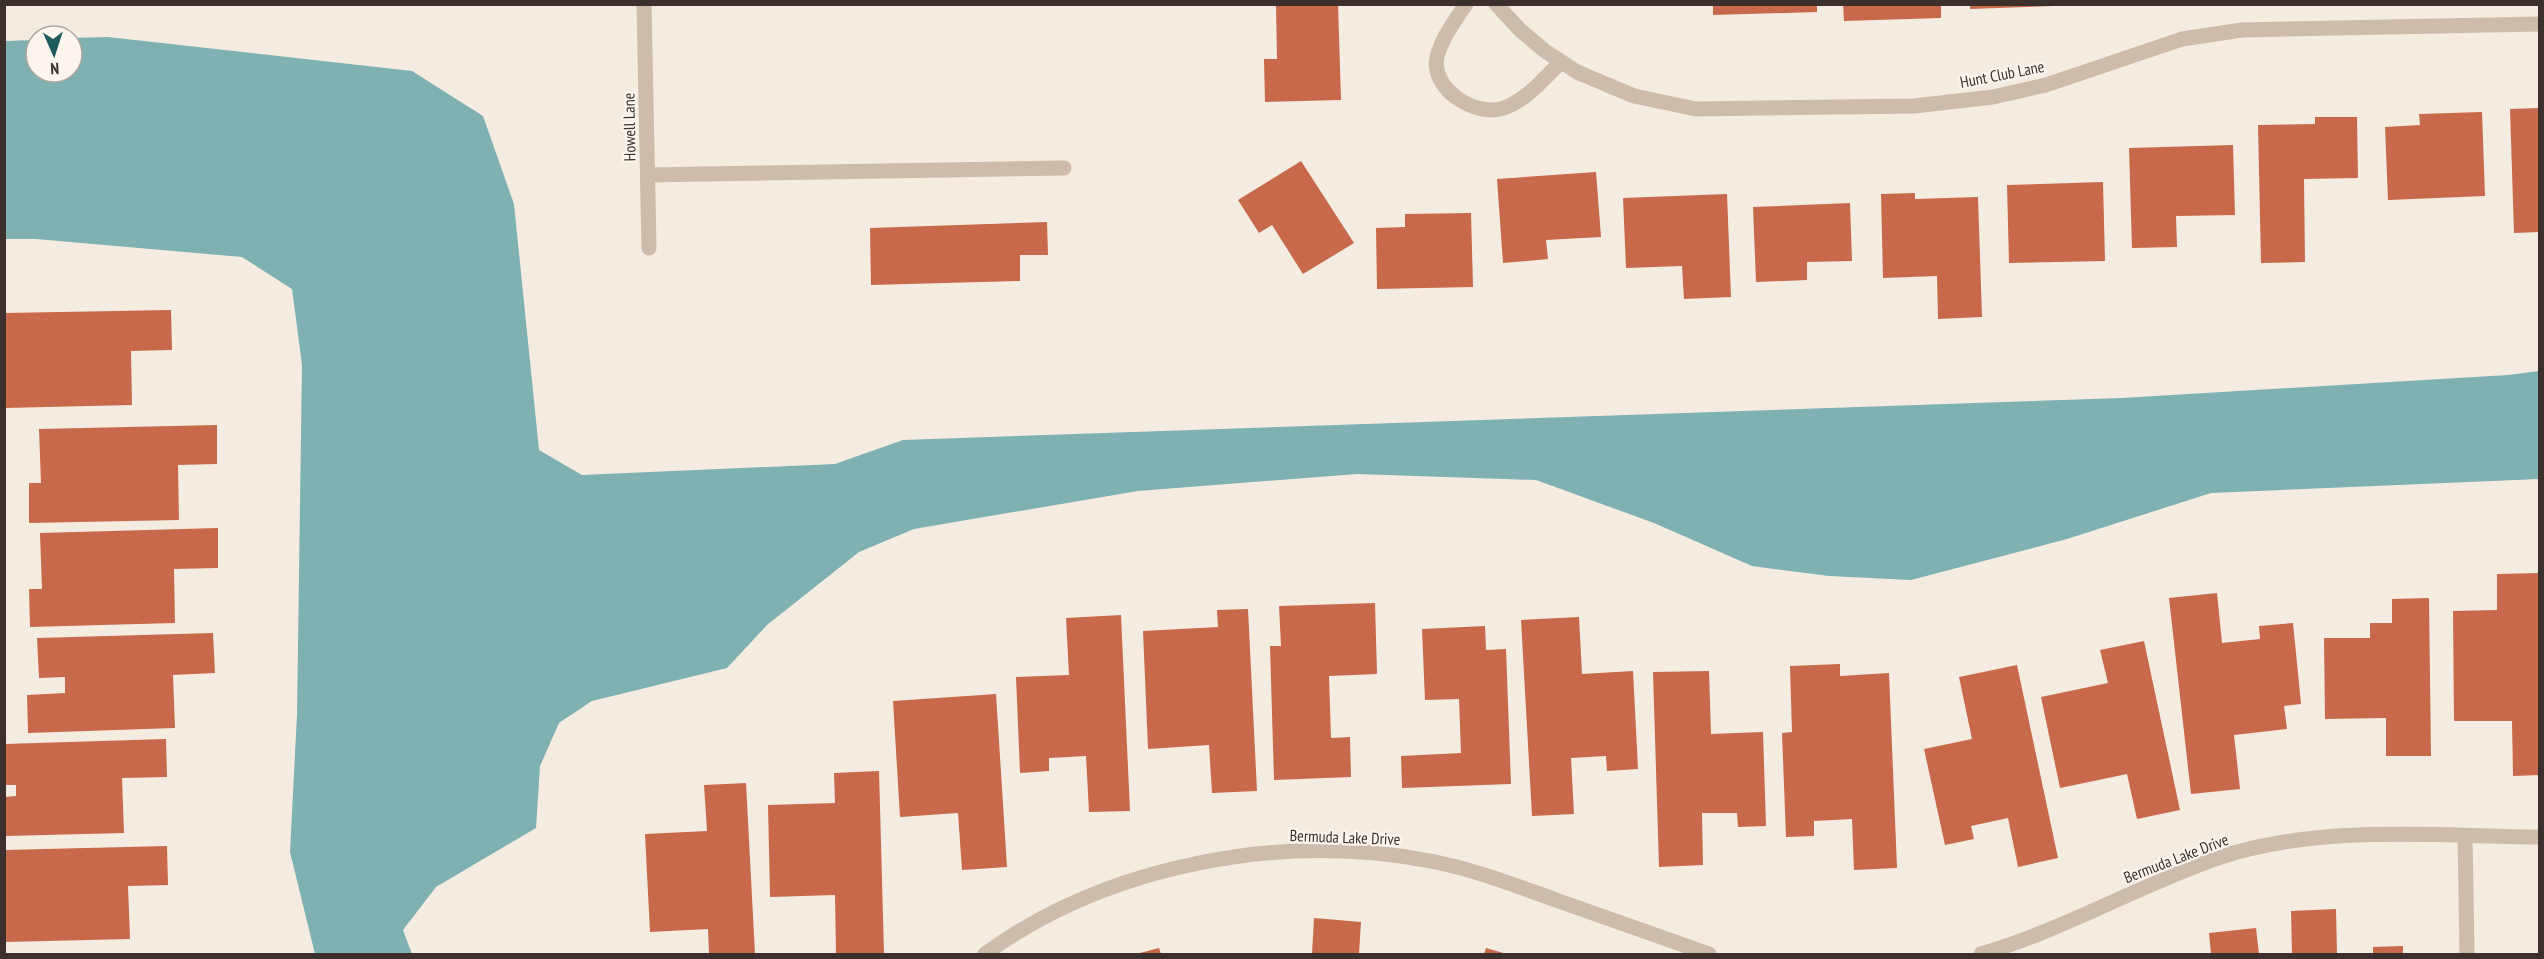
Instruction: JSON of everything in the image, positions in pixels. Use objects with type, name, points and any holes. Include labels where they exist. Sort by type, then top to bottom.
[{"type":"street","name":"Howell Lane","points":[[644,4],[649,248]]},
{"type":"street","points":[[1466,4],[1443,38],[1436,60],[1442,82],[1457,99],[1480,110],[1503,109],[1527,95],[1561,62]]},
{"type":"street","name":"Hunt Club Lane","points":[[1496,4],[1520,30],[1561,62],[1605,86],[1634,96],[1696,109],[1914,106],[1994,97],[2046,85],[2182,39],[2242,30],[2540,24]]},
{"type":"street","points":[[648,175],[1064,168]]},
{"type":"street","name":"Bermuda Lake Drive","points":[[1981,954],[2218,858],[2277,843],[2336,835],[2540,837]]},
{"type":"street","points":[[2465,836],[2467,954]]},
{"type":"street","name":"Bermuda Lake Drive","points":[[985,954],[1072,904],[1147,876],[1199,862],[1297,850],[1377,853],[1430,861],[1482,873],[1709,954]]},
{"type":"water","points":[[108,37],[412,71],[483,116],[514,204],[539,450],[582,475],[835,464],[903,440],[2122,398],[2508,375],[2539,371],[2539,479],[2211,493],[2067,539],[1911,580],[1829,576],[1752,566],[1654,523],[1536,480],[1357,474],[1138,491],[914,529],[859,552],[767,625],[727,668],[592,701],[559,723],[540,766],[536,828],[436,887],[403,930],[412,954],[315,954],[290,852],[297,715],[302,365],[292,289],[242,257],[36,239],[5,239],[5,41],[24,40],[24,84],[84,84],[84,38]]},
{"type":"building","points":[[1338,4],[1341,100],[1265,102],[1264,59],[1277,59],[1276,6]]},
{"type":"building","points":[[1713,4],[1817,4],[1817,12],[1713,15]]},
{"type":"building","points":[[1843,4],[1941,4],[1941,18],[1844,21]]},
{"type":"building","points":[[1970,5],[2053,5],[2053,6],[1970,9]]},
{"type":"building","points":[[2540,108],[2540,232],[2514,233],[2510,109]]},
{"type":"building","points":[[2482,112],[2485,196],[2388,200],[2385,127],[2420,125],[2419,114]]},
{"type":"building","points":[[2315,117],[2357,117],[2358,178],[2304,179],[2305,262],[2261,263],[2258,125],[2315,124]]},
{"type":"building","points":[[2233,145],[2235,215],[2176,216],[2177,247],[2132,248],[2129,148]]},
{"type":"building","points":[[1301,161],[1354,243],[1303,274],[1272,225],[1259,233],[1238,200]]},
{"type":"building","points":[[1596,172],[1601,237],[1546,240],[1548,259],[1503,263],[1497,179]]},
{"type":"building","points":[[2103,182],[2105,261],[2009,263],[2007,185]]},
{"type":"building","points":[[1915,193],[1915,199],[1978,197],[1982,317],[1938,319],[1937,276],[1883,278],[1881,194]]},
{"type":"building","points":[[1727,194],[1731,297],[1684,299],[1682,266],[1626,268],[1623,198]]},
{"type":"building","points":[[1850,203],[1852,261],[1807,262],[1807,280],[1756,282],[1753,207]]},
{"type":"building","points":[[1471,213],[1473,287],[1377,289],[1376,228],[1405,227],[1405,214]]},
{"type":"building","points":[[1047,222],[1048,255],[1020,255],[1020,281],[871,285],[870,228]]},
{"type":"building","points":[[171,310],[172,350],[131,351],[132,405],[4,408],[4,313]]},
{"type":"building","points":[[217,425],[217,464],[178,465],[179,520],[29,523],[29,483],[41,483],[39,429]]},
{"type":"building","points":[[218,528],[218,568],[174,569],[175,623],[30,627],[29,589],[42,589],[40,533]]},
{"type":"building","points":[[2540,573],[2540,775],[2513,776],[2512,721],[2454,721],[2453,611],[2497,610],[2497,574]]},
{"type":"building","points":[[2217,593],[2222,643],[2260,639],[2259,626],[2293,623],[2301,704],[2284,706],[2287,729],[2234,735],[2240,789],[2191,794],[2169,598]]},
{"type":"building","points":[[2429,598],[2431,756],[2386,756],[2386,718],[2325,719],[2324,638],[2370,638],[2370,623],[2392,623],[2392,599]]},
{"type":"building","points":[[1375,603],[1377,674],[1329,676],[1331,738],[1350,737],[1351,777],[1274,780],[1270,646],[1281,646],[1279,606]]},
{"type":"building","points":[[1248,609],[1257,791],[1212,793],[1209,745],[1148,749],[1143,631],[1218,627],[1217,610]]},
{"type":"building","points":[[1121,615],[1130,811],[1089,812],[1086,756],[1049,758],[1049,771],[1020,773],[1016,677],[1069,675],[1066,618]]},
{"type":"building","points":[[1579,617],[1582,674],[1633,671],[1638,769],[1607,771],[1606,756],[1571,758],[1574,814],[1532,816],[1521,620]]},
{"type":"building","points":[[1485,626],[1486,650],[1506,649],[1511,784],[1402,788],[1401,756],[1461,753],[1459,699],[1425,700],[1422,629]]},
{"type":"building","points":[[213,633],[215,673],[173,675],[175,728],[28,733],[27,695],[65,693],[65,677],[39,678],[37,638]]},
{"type":"building","points":[[2144,641],[2180,810],[2137,819],[2127,774],[2060,788],[2041,697],[2108,683],[2100,650]]},
{"type":"building","points":[[1840,664],[1840,676],[1889,673],[1897,868],[1854,870],[1852,819],[1814,821],[1814,836],[1786,837],[1782,733],[1792,732],[1790,666]]},
{"type":"building","points":[[2017,665],[2058,858],[2018,867],[2008,818],[1971,826],[1974,839],[1945,845],[1924,749],[1972,739],[1959,677]]},
{"type":"building","points":[[1709,671],[1711,734],[1763,732],[1766,826],[1738,827],[1737,813],[1702,813],[1703,865],[1659,867],[1653,672]]},
{"type":"building","points":[[996,694],[1007,867],[962,870],[958,813],[900,817],[893,701]]},
{"type":"building","points":[[166,739],[167,777],[122,778],[124,833],[5,836],[5,797],[16,796],[16,785],[4,785],[4,744]]},
{"type":"building","points":[[879,771],[884,953],[836,954],[835,895],[770,897],[768,805],[835,803],[834,773]]},
{"type":"building","points":[[746,783],[755,954],[709,954],[708,929],[650,932],[645,834],[707,831],[704,785]]},
{"type":"building","points":[[167,846],[168,885],[128,886],[130,939],[4,942],[4,850]]},
{"type":"building","points":[[2336,909],[2337,954],[2292,954],[2291,911]]},
{"type":"building","points":[[1314,918],[1361,922],[1359,954],[1312,954]]},
{"type":"building","points":[[2256,928],[2259,954],[2211,954],[2209,933]]},
{"type":"building","points":[[2403,946],[2403,954],[2373,954],[2373,947]]},
{"type":"building","points":[[1159,948],[1161,954],[1136,954]]},
{"type":"building","points":[[1486,948],[1507,954],[1484,954]]}]
